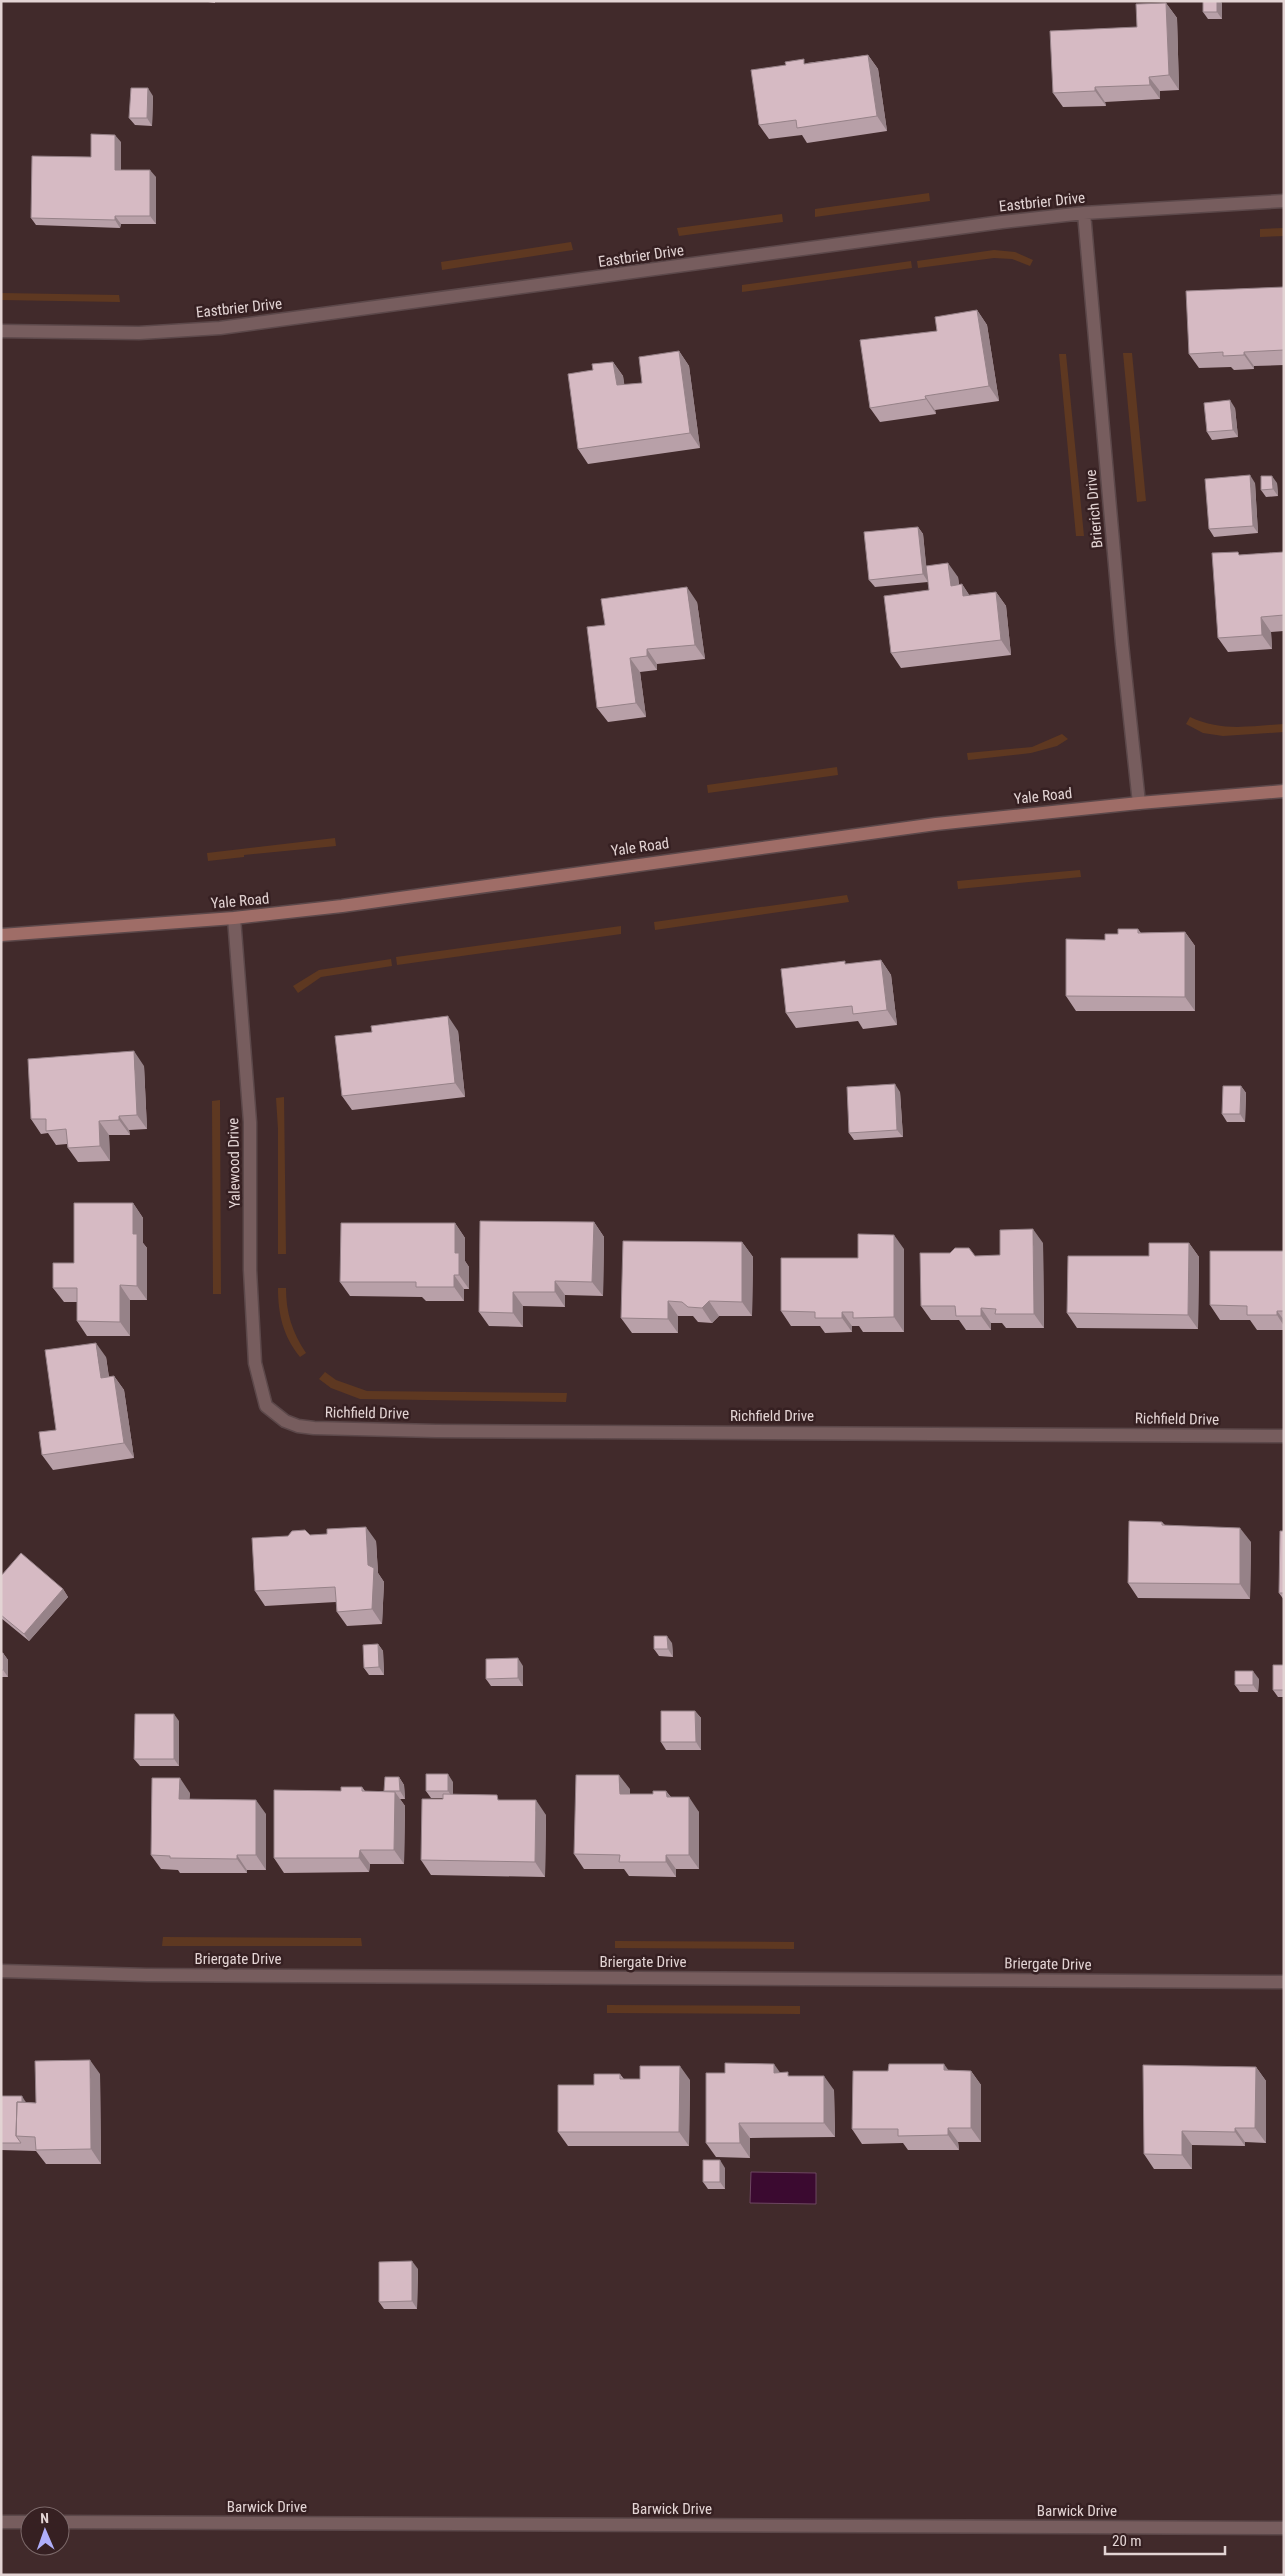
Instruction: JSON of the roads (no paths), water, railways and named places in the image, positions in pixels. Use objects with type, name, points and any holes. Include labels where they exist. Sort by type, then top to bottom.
[{"type":"main road","name":"Yale Road","points":[[1,935],[234,918],[352,905],[936,824],[1139,803],[1284,791]]},
{"type":"street","name":"Eastbrier Drive","points":[[1,331],[139,333],[220,328],[929,231],[1084,213],[1284,201]]},
{"type":"street","name":"Brierich Drive","points":[[1084,213],[1139,803]]},
{"type":"street","name":"Yalewood Drive","points":[[234,918],[250,1122],[251,1312],[255,1363],[266,1406]]},
{"type":"street","name":"Richfield Drive","points":[[266,1406],[285,1420],[298,1426],[314,1428],[436,1431],[1284,1436]]},
{"type":"street","name":"Briergate Drive","points":[[1,1971],[147,1975],[1284,1982]]},
{"type":"street","points":[[1,2522],[20,2522]]},
{"type":"street","name":"Barwick Drive","points":[[70,2522],[1284,2528]]}]
